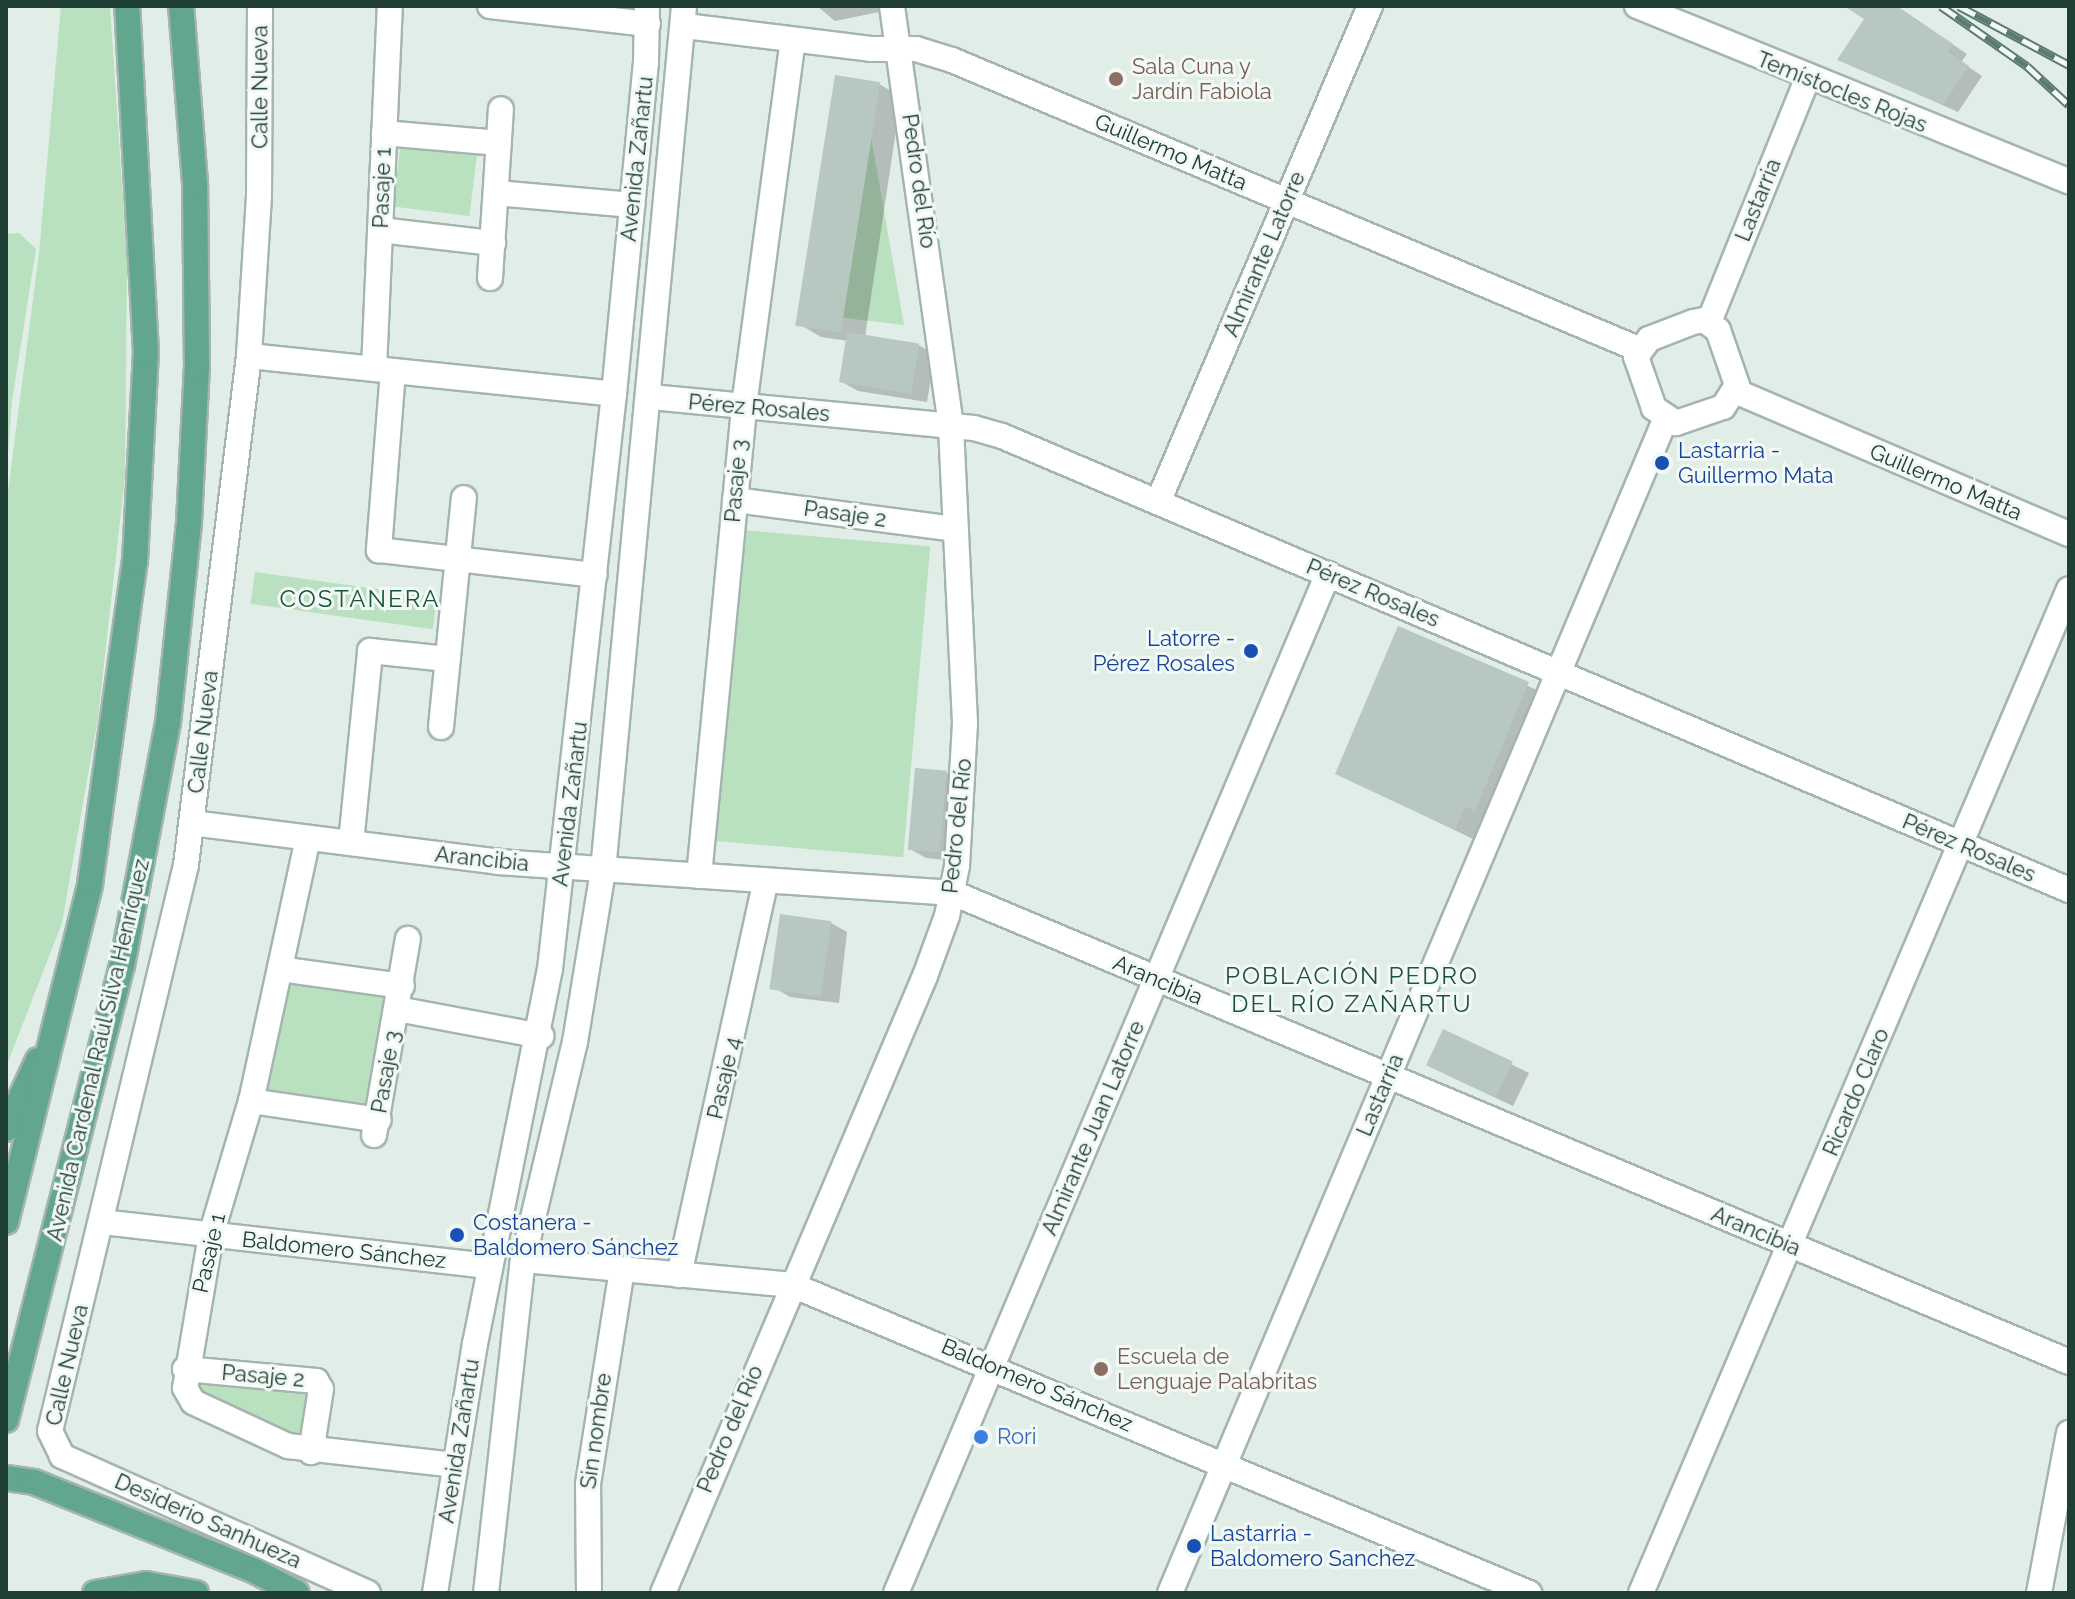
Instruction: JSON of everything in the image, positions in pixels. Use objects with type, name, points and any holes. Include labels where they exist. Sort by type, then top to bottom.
[{"type":"main road","name":"Avenida Cardenal Raúl Silva Henríquez","points":[[6,1222],[65,999],[109,767],[144,453],[142,258],[127,6]]},
{"type":"main road","name":"Avenida Cardenal Raúl Silva Henríquez","points":[[6,1420],[115,996],[168,723],[189,523],[197,367],[195,183],[181,6]]},
{"type":"main road","points":[[6,1129],[65,999]]},
{"type":"main road","points":[[6,1478],[49,1488],[255,1571],[297,1593]]},
{"type":"main road","points":[[95,1593],[146,1584],[196,1593]]},
{"type":"street","name":"Calle Nueva","points":[[53,1444],[51,1424],[175,919],[192,823],[249,356],[259,196],[260,6]]},
{"type":"street","name":"Pasaje 1","points":[[390,6],[380,230],[384,370],[379,550],[458,560]]},
{"type":"street","points":[[490,6],[647,15]]},
{"type":"street","name":"Pedro del Río","points":[[663,1593],[925,976],[953,893],[965,736],[951,426],[892,6]]},
{"type":"street","name":"Almirante Latorre","points":[[1158,502],[1370,6]]},
{"type":"street","name":"Temístocles Rojas","points":[[1637,6],[1807,79],[2058,178]]},
{"type":"street","name":"Avenida Zañartu","points":[[435,1593],[454,1465],[490,1266],[541,1036],[614,394],[647,15]]},
{"type":"street","name":"Avenida Zañartu","points":[[486,1593],[506,1380],[523,1260],[575,1042],[603,871],[651,397],[684,16]]},
{"type":"street","name":"Guillermo Matta","points":[[684,16],[793,40],[899,47],[952,60],[1638,349]]},
{"type":"street","name":"Pasaje 3","points":[[699,876],[744,406],[793,40]]},
{"type":"street","name":"Lastarria","points":[[1709,322],[1807,79]]},
{"type":"street","points":[[490,278],[501,109]]},
{"type":"street","points":[[384,133],[499,143]]},
{"type":"street","points":[[496,193],[632,205]]},
{"type":"street","points":[[380,230],[493,243]]},
{"type":"street","points":[[1693,322],[1709,322],[1721,335],[1735,371],[1735,391],[1723,407],[1683,422],[1665,420],[1654,408],[1636,365],[1638,349],[1649,339],[1693,322]]},
{"type":"street","points":[[249,356],[614,394]]},
{"type":"street","name":"Guillermo Matta","points":[[1735,391],[2069,534]]},
{"type":"street","name":"Pérez Rosales","points":[[651,397],[951,426],[1002,436],[2069,890]]},
{"type":"street","name":"Lastarria","points":[[1170,1593],[1665,420]]},
{"type":"street","points":[[441,727],[464,498]]},
{"type":"street","name":"Pasaje 2","points":[[735,500],[955,529]]},
{"type":"street","points":[[458,560],[595,575]]},
{"type":"street","name":"Almirante Juan Latorre","points":[[896,1593],[1328,574]]},
{"type":"street","name":"Ricardo Claro","points":[[1641,1593],[2069,589]]},
{"type":"street","points":[[351,843],[370,651],[448,659]]},
{"type":"street","name":"Arancibia","points":[[192,823],[603,871],[953,893],[2069,1362]]},
{"type":"street","name":"Pasaje 1","points":[[185,1369],[211,1235],[251,1101],[308,838]]},
{"type":"street","name":"Pasaje 4","points":[[679,1275],[766,880]]},
{"type":"street","name":"Pasaje 3","points":[[251,1101],[377,1127],[408,939]]},
{"type":"street","points":[[280,969],[399,998]]},
{"type":"street","name":"Pasaje 3","points":[[399,998],[541,1036]]},
{"type":"street","name":"Baldomero Sánchez","points":[[102,1222],[490,1266]]},
{"type":"street","name":"Baldomero Sánchez","points":[[523,1260],[792,1285],[1529,1593]]},
{"type":"street","name":"Sin nombre","points":[[589,1593],[588,1484],[622,1270]]},
{"type":"street","points":[[185,1369],[185,1388],[193,1402],[311,1452],[454,1465]]},
{"type":"street","name":"Pasaje 2","points":[[185,1369],[316,1381],[321,1389],[311,1452]]},
{"type":"street","points":[[2039,1593],[2068,1441]]},
{"type":"street","name":"Desiderio Sanhueza","points":[[53,1444],[69,1459],[368,1593]]},
{"type":"green space","points":[[61,6],[110,6],[127,259],[125,476],[98,718],[62,923],[6,1067],[6,507],[39,253]]},
{"type":"green space","points":[[868,120],[904,325],[837,317]]},
{"type":"green space","points":[[401,141],[477,150],[469,216],[393,207]]},
{"type":"green space","points":[[19,233],[36,249],[12,401],[6,478],[6,234]]},
{"type":"green space","points":[[741,530],[930,547],[903,857],[714,841]]},
{"type":"green space","points":[[255,572],[437,598],[433,629],[251,604]]},
{"type":"green space","points":[[280,969],[402,986],[383,1120],[261,1103]]},
{"type":"green space","points":[[185,1369],[316,1381],[311,1452],[211,1411]]},
{"type":"building","points":[[1844,6],[1897,6],[1953,44],[1948,52],[1969,66],[1943,105],[1837,60],[1864,19]]},
{"type":"building","points":[[835,75],[880,82],[841,333],[795,326]]},
{"type":"building","points":[[847,332],[919,343],[911,394],[839,382]]},
{"type":"building","points":[[1398,626],[1529,682],[1475,811],[1465,807],[1455,830],[1335,774]]},
{"type":"building","points":[[915,768],[947,771],[940,852],[908,850]]},
{"type":"building","points":[[780,914],[831,921],[821,996],[769,989]]},
{"type":"building","points":[[1443,1029],[1513,1062],[1496,1098],[1426,1065]]},
{"type":"railway","points":[[1941,6],[2027,66],[2069,105]]},
{"type":"railway","points":[[1959,6],[2069,65]]},
{"type":"place","name":"Sala Cuna y Jardín Fabiola","points":[[1116,79]]},
{"type":"place","name":"Lastarria - Guillermo Mata","points":[[1662,463]]},
{"type":"place","name":"Latorre - Pérez Rosales","points":[[1251,651]]},
{"type":"place","name":"Costanera - Baldomero Sánchez","points":[[457,1235]]},
{"type":"place","name":"Escuela de Lenguaje Palabritas","points":[[1101,1369]]},
{"type":"place","name":"Rori","points":[[981,1437]]},
{"type":"place","name":"Lastarria - Baldomero Sanchez","points":[[1194,1546]]},
{"type":"district","name":"COSTANERA","points":[[360,599]]},
{"type":"district","name":"POBLACIÓN PEDRO DEL RÍO ZAÑARTU","points":[[1352,990]]}]
